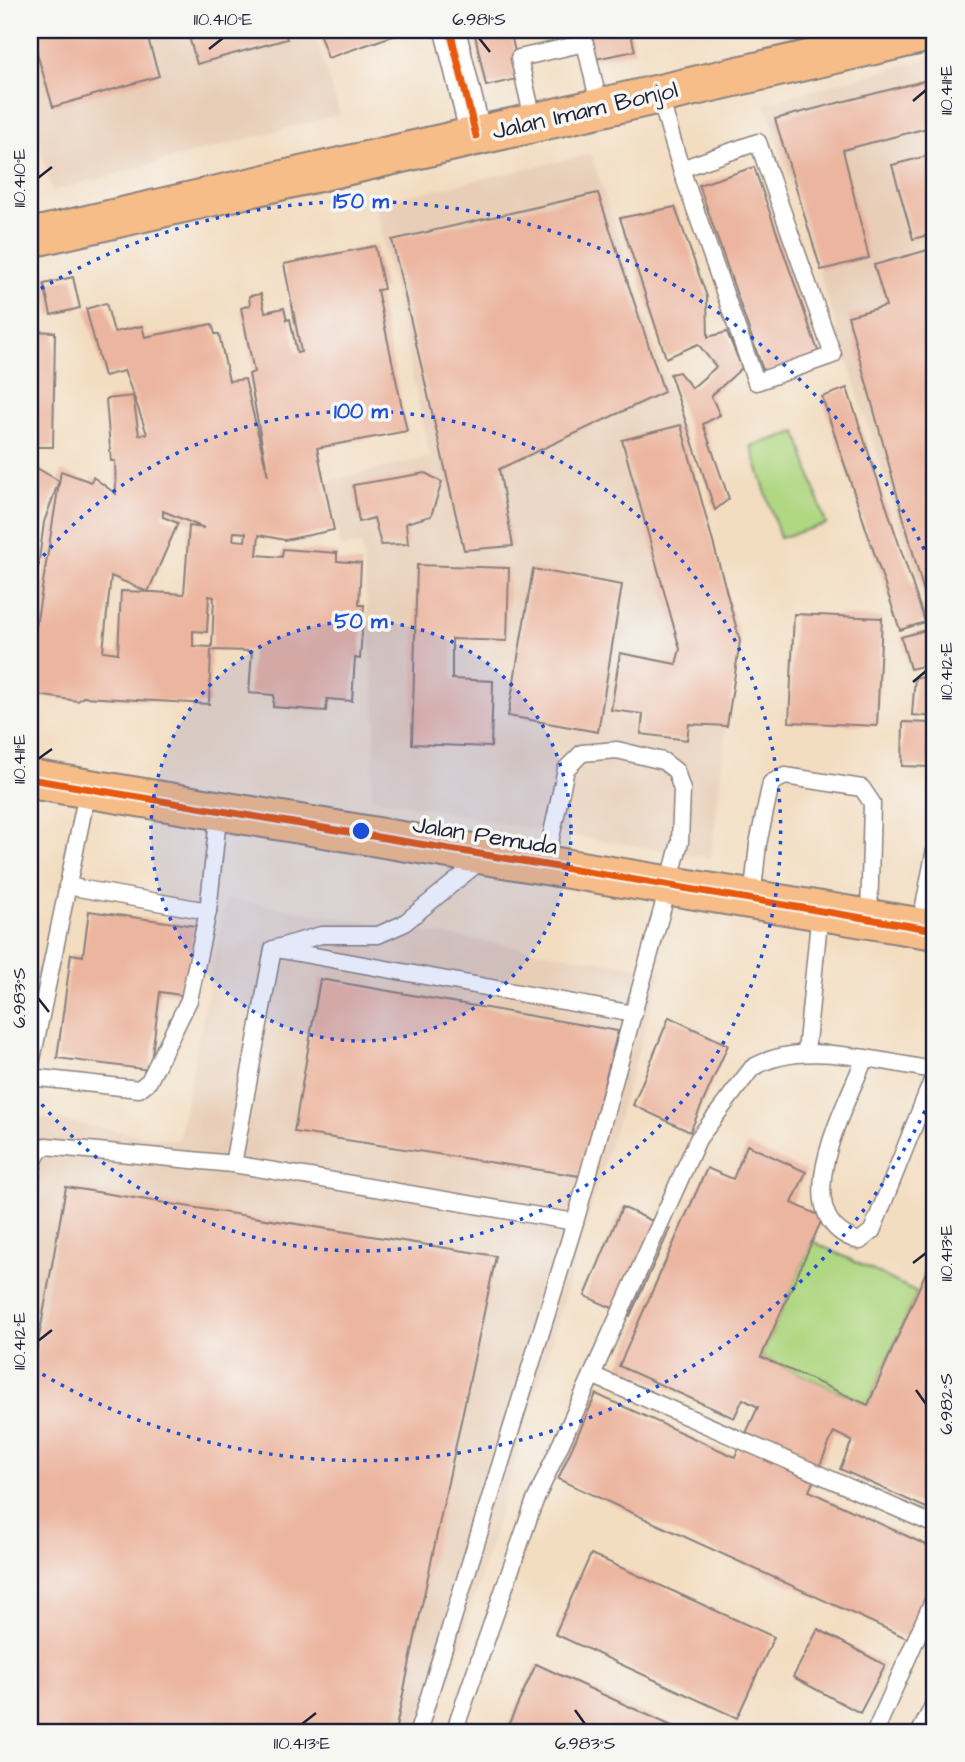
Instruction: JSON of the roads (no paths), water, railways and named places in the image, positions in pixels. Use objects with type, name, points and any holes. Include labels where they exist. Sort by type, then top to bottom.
[{"type":"main road","name":"Jalan Imam Bonjol","points":[[30,238],[935,31]]},
{"type":"main road","name":"Jalan Pemuda","points":[[30,779],[928,929]]},
{"type":"street","points":[[450,30],[476,136]]},
{"type":"lane","points":[[534,123],[519,58],[585,43],[600,108]]},
{"type":"lane","points":[[659,94],[681,169],[756,382],[833,355],[758,142],[681,169]]},
{"type":"lane","points":[[418,1732],[575,1222],[634,1014],[680,842],[682,790],[676,771],[663,761],[617,750],[582,753],[566,769],[545,865]]},
{"type":"lane","points":[[752,899],[758,844],[771,783],[785,776],[862,788],[872,803],[869,919]]},
{"type":"lane","points":[[30,1069],[88,788]]},
{"type":"lane","points":[[30,1077],[139,1089],[149,1081],[189,1000],[208,911],[219,810]]},
{"type":"lane","points":[[928,929],[935,849]]},
{"type":"lane","points":[[273,949],[321,935],[378,934],[403,924],[486,856]]},
{"type":"lane","points":[[67,886],[208,911]]},
{"type":"lane","points":[[806,1052],[820,911]]},
{"type":"lane","points":[[273,949],[634,1014]]},
{"type":"lane","points":[[233,1164],[273,949]]},
{"type":"lane","points":[[454,1732],[534,1503],[698,1139],[752,1068],[763,1061],[806,1052],[864,1060],[935,1072],[872,1231],[860,1241],[844,1237],[831,1221],[821,1200],[824,1161],[864,1060]]},
{"type":"lane","points":[[30,1193],[34,1148],[46,1146],[233,1164],[575,1222]]},
{"type":"lane","points":[[592,1375],[935,1525]]},
{"type":"lane","points":[[875,1732],[935,1596]]},
{"type":"lane","points":[[920,1732],[935,1702]]}]
